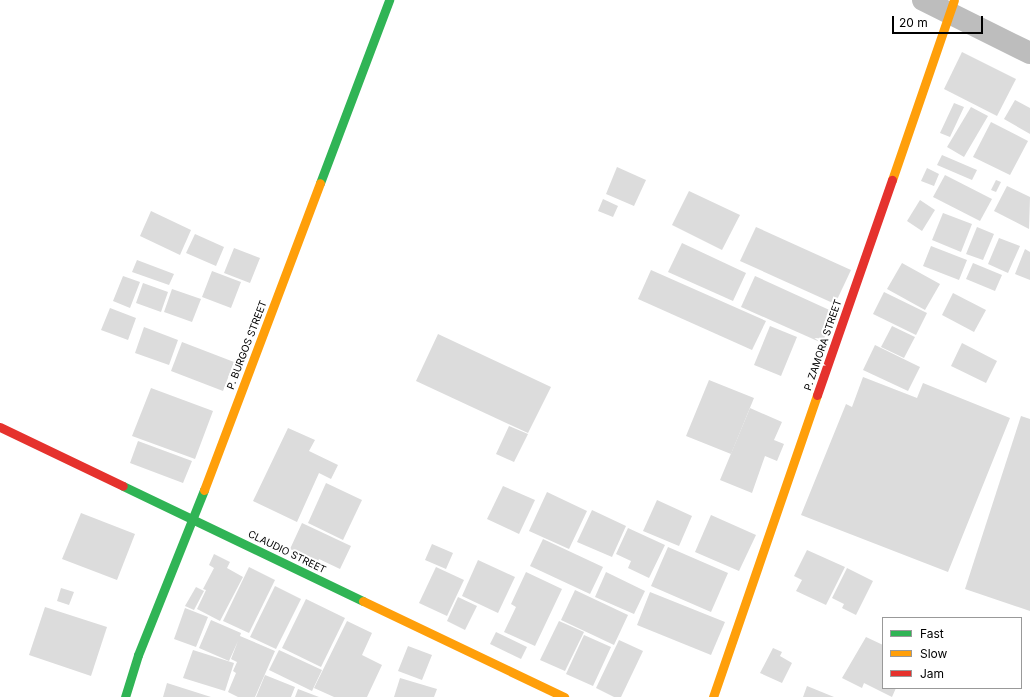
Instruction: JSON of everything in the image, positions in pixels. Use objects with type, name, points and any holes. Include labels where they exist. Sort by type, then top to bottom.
[{"type":"street","name":"P. BURGOS STREET","points":[[125,697],[138,655],[193,519],[390,0]]},
{"type":"street","points":[[923,0],[952,6],[1030,53]]},
{"type":"street","name":"P. ZAMORA STREET","points":[[713,697],[952,6]]},
{"type":"street","name":"CLAUDIO STREET","points":[[0,427],[564,697]]},
{"type":"building","points":[[962,52],[1016,79],[997,116],[944,89]]},
{"type":"building","points":[[1015,100],[1030,108],[1030,134],[1004,119]]},
{"type":"building","points":[[954,103],[964,107],[950,137],[940,133]]},
{"type":"building","points":[[971,107],[988,116],[964,157],[947,147]]},
{"type":"building","points":[[991,122],[1028,141],[1010,175],[973,157]]},
{"type":"building","points":[[942,155],[977,170],[972,180],[937,165]]},
{"type":"building","points":[[617,167],[646,180],[634,206],[606,194]]},
{"type":"building","points":[[927,168],[939,174],[934,186],[921,181]]},
{"type":"building","points":[[945,175],[992,199],[980,221],[933,197]]},
{"type":"building","points":[[996,180],[1001,182],[996,192],[991,190]]},
{"type":"building","points":[[1007,186],[1030,197],[1029,229],[994,211]]},
{"type":"building","points":[[689,191],[740,215],[722,250],[672,225]]},
{"type":"building","points":[[603,199],[618,206],[613,217],[598,211]]},
{"type":"building","points":[[920,200],[935,210],[922,231],[907,221]]},
{"type":"building","points":[[151,211],[191,230],[180,255],[140,236]]},
{"type":"building","points":[[943,213],[972,224],[961,252],[932,240]]},
{"type":"building","points":[[756,227],[851,270],[835,304],[740,261]]},
{"type":"building","points":[[977,227],[994,234],[983,260],[966,254]]},
{"type":"building","points":[[195,234],[224,247],[216,266],[186,253]]},
{"type":"building","points":[[999,238],[1020,246],[1008,273],[988,264]]},
{"type":"building","points":[[682,243],[746,273],[733,301],[668,272]]},
{"type":"building","points":[[931,246],[967,260],[959,280],[923,266]]},
{"type":"building","points":[[234,248],[260,258],[250,283],[224,273]]},
{"type":"building","points":[[1025,249],[1030,252],[1030,280],[1015,274]]},
{"type":"building","points":[[137,260],[174,274],[169,285],[132,272]]},
{"type":"building","points":[[902,263],[940,284],[925,310],[887,289]]},
{"type":"building","points":[[973,263],[1002,275],[995,291],[966,279]]},
{"type":"building","points":[[651,270],[766,321],[752,350],[638,299]]},
{"type":"building","points":[[212,271],[241,282],[231,308],[202,297]]},
{"type":"building","points":[[123,276],[140,282],[130,308],[113,301]]},
{"type":"building","points":[[755,276],[836,313],[822,343],[741,307]]},
{"type":"building","points":[[143,283],[168,292],[161,312],[136,303]]},
{"type":"building","points":[[172,289],[201,299],[192,322],[164,312]]},
{"type":"building","points":[[884,292],[927,313],[916,335],[873,314]]},
{"type":"building","points":[[953,293],[986,310],[974,332],[942,315]]},
{"type":"building","points":[[110,308],[136,318],[128,340],[101,330]]},
{"type":"building","points":[[770,326],[797,337],[781,376],[754,365]]},
{"type":"building","points":[[892,326],[915,337],[904,358],[881,347]]},
{"type":"building","points":[[144,327],[178,340],[169,365],[135,353]]},
{"type":"building","points":[[438,334],[551,387],[528,433],[416,381]]},
{"type":"building","points":[[182,342],[234,362],[223,391],[171,371]]},
{"type":"building","points":[[962,343],[997,361],[986,383],[951,366]]},
{"type":"building","points":[[875,345],[920,367],[908,391],[863,370]]},
{"type":"building","points":[[863,377],[917,398],[923,383],[1010,418],[948,572],[801,515],[846,404],[852,407]]},
{"type":"building","points":[[709,380],[754,398],[731,454],[686,436]]},
{"type":"building","points":[[151,388],[213,411],[195,459],[132,436]]},
{"type":"building","points":[[750,408],[782,422],[774,440],[784,444],[777,461],[765,456],[752,493],[720,480]]},
{"type":"building","points":[[1021,416],[1030,419],[1030,611],[965,589]]},
{"type":"building","points":[[509,426],[528,434],[514,462],[496,454]]},
{"type":"building","points":[[288,428],[315,440],[309,451],[338,465],[331,479],[319,473],[297,522],[253,501]]},
{"type":"building","points":[[138,441],[192,461],[183,483],[130,463]]},
{"type":"building","points":[[326,483],[362,500],[343,540],[308,523]]},
{"type":"building","points":[[503,486],[535,500],[519,534],[487,519]]},
{"type":"building","points":[[547,492],[587,511],[569,549],[529,531]]},
{"type":"building","points":[[657,500],[692,516],[679,546],[643,531]]},
{"type":"building","points":[[592,510],[626,526],[612,557],[577,542]]},
{"type":"building","points":[[81,513],[135,534],[117,580],[62,559]]},
{"type":"building","points":[[711,515],[756,535],[739,571],[695,552]]},
{"type":"building","points":[[302,523],[351,546],[340,569],[319,559],[318,562],[290,549]]},
{"type":"building","points":[[628,528],[665,545],[649,578],[628,568],[631,561],[616,554]]},
{"type":"building","points":[[543,539],[603,567],[590,594],[530,566]]},
{"type":"building","points":[[432,544],[453,553],[446,569],[425,560]]},
{"type":"building","points":[[668,547],[728,573],[711,612],[651,586]]},
{"type":"building","points":[[807,550],[845,567],[826,605],[796,591],[802,580],[794,576]]},
{"type":"building","points":[[214,554],[230,562],[227,568],[243,577],[220,621],[197,609],[206,590],[203,589],[214,568],[209,565]]},
{"type":"building","points":[[478,560],[515,577],[498,613],[462,596]]},
{"type":"building","points":[[249,567],[275,580],[249,633],[223,621]]},
{"type":"building","points":[[436,567],[464,580],[447,616],[419,603]]},
{"type":"building","points":[[847,568],[873,581],[856,615],[842,608],[844,604],[832,598]]},
{"type":"building","points":[[526,572],[562,589],[535,646],[504,632],[516,607],[511,604]]},
{"type":"building","points":[[606,572],[645,591],[634,614],[595,597]]},
{"type":"building","points":[[275,586],[301,599],[276,649],[250,637]]},
{"type":"building","points":[[196,587],[204,591],[194,610],[185,606]]},
{"type":"building","points":[[61,588],[74,592],[69,605],[57,601]]},
{"type":"building","points":[[575,590],[628,615],[614,645],[561,620]]},
{"type":"building","points":[[650,592],[725,622],[711,655],[637,625]]},
{"type":"building","points":[[458,597],[477,606],[465,630],[447,621]]},
{"type":"building","points":[[306,599],[345,618],[321,667],[282,648]]},
{"type":"building","points":[[45,607],[107,627],[91,676],[29,655]]},
{"type":"building","points":[[185,608],[208,617],[196,647],[174,639]]},
{"type":"building","points":[[211,620],[241,633],[240,636],[275,651],[255,697],[238,697],[228,692],[236,673],[233,671],[237,662],[231,659],[238,641],[229,661],[199,648]]},
{"type":"building","points":[[347,621],[372,633],[362,655],[382,665],[367,697],[334,697],[314,688]]},
{"type":"building","points":[[559,621],[584,632],[565,671],[540,660]]},
{"type":"building","points":[[496,632],[527,647],[521,659],[490,644]]},
{"type":"building","points":[[584,635],[611,647],[593,686],[566,674]]},
{"type":"building","points":[[866,637],[882,645],[882,689],[896,689],[892,697],[864,683],[862,688],[842,678]]},
{"type":"building","points":[[619,640],[643,651],[621,697],[614,697],[596,688]]},
{"type":"building","points":[[408,646],[432,655],[422,680],[398,671]]},
{"type":"building","points":[[773,648],[782,652],[780,656],[792,663],[782,683],[760,673]]},
{"type":"building","points":[[193,650],[234,663],[225,691],[183,678]]},
{"type":"building","points":[[279,650],[322,670],[312,691],[269,670]]},
{"type":"building","points":[[265,675],[295,687],[291,697],[256,697]]},
{"type":"building","points":[[400,678],[437,689],[434,697],[394,697]]},
{"type":"building","points":[[167,683],[211,697],[163,697]]},
{"type":"building","points":[[807,686],[834,697],[803,697]]},
{"type":"building","points":[[298,689],[319,697],[295,697]]},
{"type":"traffic: fast","points":[[320,183],[389,0]]},
{"type":"traffic: fast","points":[[123,486],[363,601]]},
{"type":"traffic: fast","points":[[125,697],[138,655],[204,490]]},
{"type":"traffic: slow","points":[[892,180],[954,0]]},
{"type":"traffic: slow","points":[[204,490],[320,183]]},
{"type":"traffic: slow","points":[[713,697],[817,395]]},
{"type":"traffic: slow","points":[[363,601],[564,697]]},
{"type":"traffic: jam","points":[[817,395],[892,180]]},
{"type":"traffic: jam","points":[[0,427],[123,486]]}]
